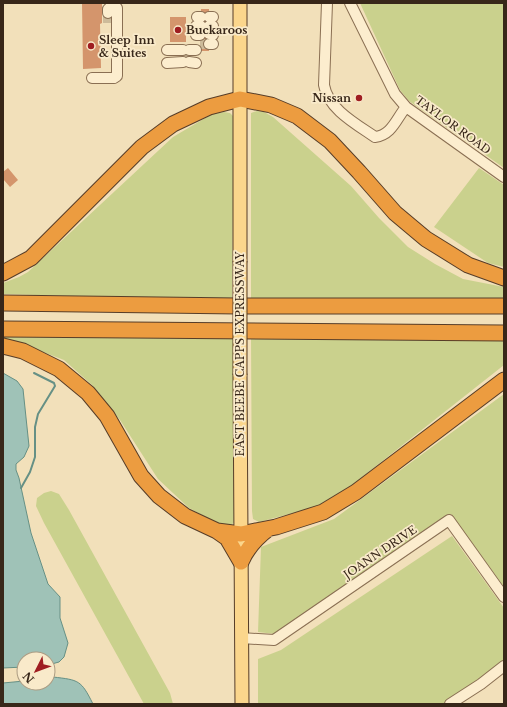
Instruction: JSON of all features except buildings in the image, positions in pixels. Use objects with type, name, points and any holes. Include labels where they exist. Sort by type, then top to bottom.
[{"type":"highway","points":[[3,273],[30,258],[142,147],[173,124],[209,107],[240,99],[271,105],[297,116],[330,141],[395,213],[426,239],[468,265],[504,278]]},
{"type":"highway","points":[[3,303],[246,306],[504,306]]},
{"type":"highway","points":[[3,329],[504,334]]},
{"type":"highway","points":[[3,346],[23,351],[59,369],[88,393],[107,416],[141,476],[159,496],[185,516],[217,531],[228,538],[241,562]]},
{"type":"highway","points":[[217,531],[241,534],[268,529],[323,512],[356,492],[504,380]]},
{"type":"highway","points":[[241,562],[244,553],[254,540],[268,529]]},
{"type":"main road","name":"EAST BEEBE CAPPS EXPRESSWAY","points":[[240,3],[242,704]]},
{"type":"street","points":[[327,3],[324,85],[327,96],[339,110],[374,137],[381,136],[391,130],[406,107]]},
{"type":"street","name":"TAYLOR ROAD","points":[[350,3],[395,94],[406,107],[504,177]]},
{"type":"street","points":[[92,78],[114,78],[117,76],[111,21],[108,9],[113,4],[117,8],[111,21]]},
{"type":"street","points":[[167,56],[199,40]]},
{"type":"street","name":"JOANN DRIVE","points":[[241,638],[274,640],[449,520],[504,597]]},
{"type":"street","points":[[450,704],[481,684],[504,666]]},
{"type":"green space","points":[[360,3],[504,3],[504,168],[409,101],[400,90]]},
{"type":"green space","points":[[257,111],[264,112],[273,117],[351,186],[379,218],[408,247],[463,279],[504,287],[504,299],[251,300],[251,113]]},
{"type":"green space","points":[[224,112],[230,113],[234,117],[232,301],[3,294],[3,283],[28,272],[173,137],[212,114]]},
{"type":"green space","points":[[479,168],[504,185],[504,267],[488,263],[434,227]]},
{"type":"green space","points":[[233,335],[235,522],[228,526],[218,524],[189,508],[158,479],[120,420],[92,385],[64,360],[22,344],[3,342],[3,337]]},
{"type":"green space","points":[[251,336],[504,338],[504,365],[352,485],[316,507],[259,522],[253,519],[252,511]]},
{"type":"green space","points":[[504,394],[504,587],[451,514],[275,634],[258,632],[261,547],[334,519]]},
{"type":"green space","points":[[51,491],[59,494],[69,510],[170,693],[173,704],[144,704],[36,506],[37,498],[44,493]]},
{"type":"green space","points":[[452,536],[504,608],[504,662],[479,683],[443,704],[258,704],[258,659],[281,650]]},
{"type":"water","points":[[3,373],[17,381],[23,389],[29,446],[24,457],[16,464],[16,470],[31,533],[48,584],[60,597],[60,618],[68,643],[64,657],[59,662],[56,663],[56,651],[16,651],[16,667],[3,668]]},
{"type":"water","points":[[56,677],[69,679],[82,686],[93,704],[3,704],[3,683],[16,682],[16,691],[56,691]]},
{"type":"waterway","points":[[21,488],[30,472],[35,457],[35,427],[38,414],[55,386],[54,383],[34,373]]},
{"type":"tunnel","points":[[108,13],[108,23]]},
{"type":"tunnel","points":[[200,44],[209,44]]},
{"type":"tunnel","points":[[183,56],[189,56]]},
{"type":"place","name":"Buckaroos","points":[[178,30]]},
{"type":"place","name":"Sleep Inn & Suites","points":[[91,46]]},
{"type":"place","name":"Nissan","points":[[359,98]]}]
